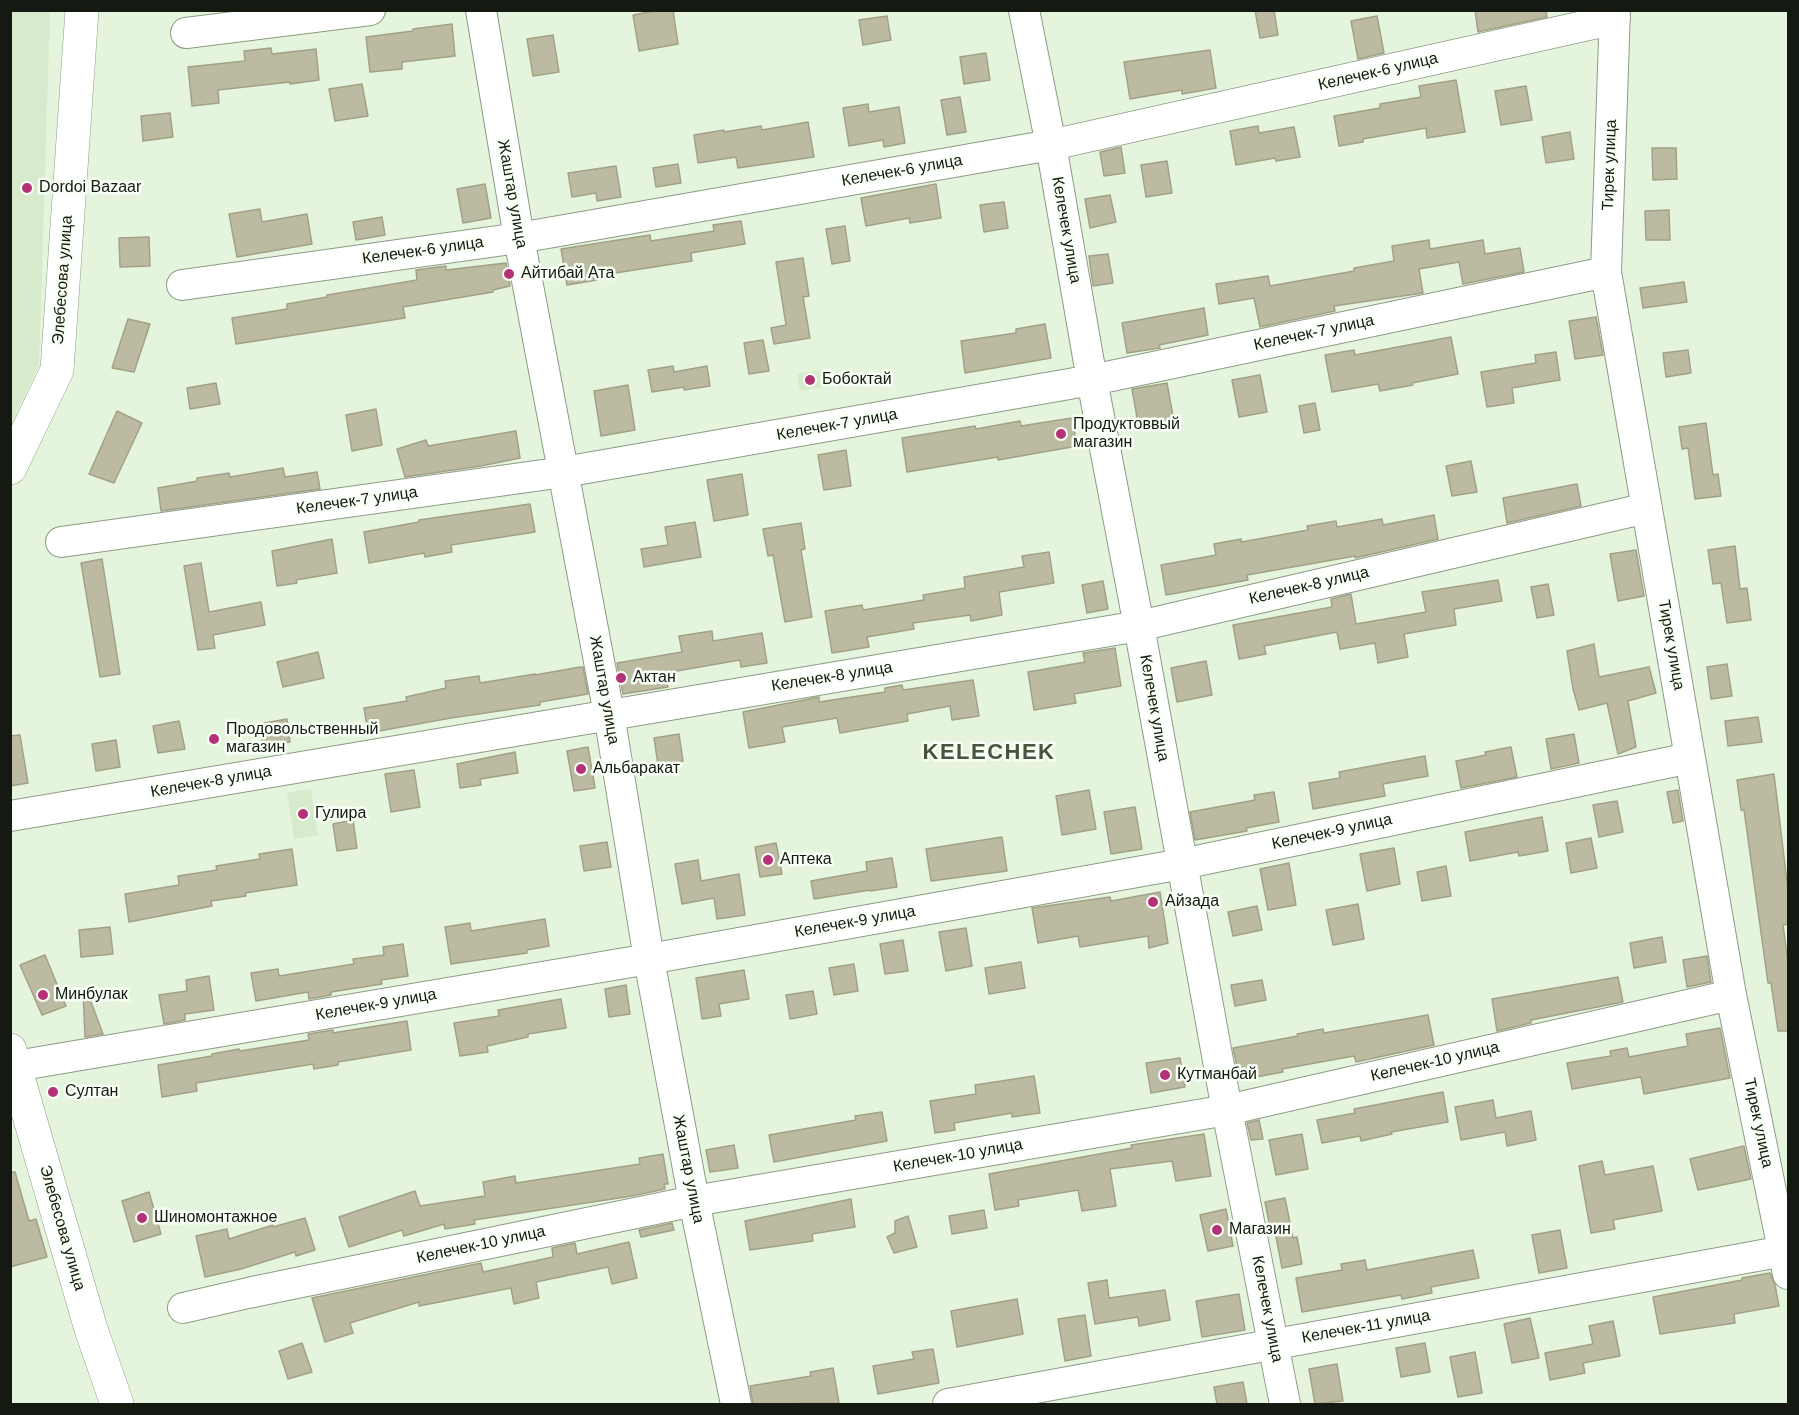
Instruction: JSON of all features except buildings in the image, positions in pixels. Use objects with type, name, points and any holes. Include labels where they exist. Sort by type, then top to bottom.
[{"type":"main road","name":"Элебесова улица","points":[[10,468],[57,370],[82,10]]},
{"type":"main road","name":"Элебесова улица","points":[[13,1058],[91,1329],[117,1404]]},
{"type":"street","points":[[186,33],[370,10]]},
{"type":"street","name":"Жаштар улица","points":[[481,10],[519,238],[609,714],[649,959],[694,1201],[736,1404]]},
{"type":"street","name":"Келечек улица","points":[[1024,10],[1051,146],[1227,1110],[1285,1404]]},
{"type":"street","name":"Келечек-6 улица","points":[[182,285],[519,238],[1051,146],[1615,15]]},
{"type":"street","name":"Тирек улица","points":[[1615,15],[1606,272],[1731,994],[1786,1263]]},
{"type":"street","name":"Келечек-7 улица","points":[[61,542],[564,472],[1092,380],[1606,272]]},
{"type":"street","name":"Келечек-8 улица","points":[[10,816],[1139,626],[1647,508]]},
{"type":"street","name":"Келечек-9 улица","points":[[13,1058],[649,959],[1182,864],[1690,758]]},
{"type":"street","name":"Келечек-10 улица","points":[[183,1308],[694,1201],[1227,1110],[1731,994]]},
{"type":"street","name":"Келечек-11 улица","points":[[948,1404],[1274,1344],[1786,1263]]},
{"type":"shaded area","name":"Dordoi Bazaar","points":[[11,10],[50,11],[39,365],[11,424]]},
{"type":"shaded area","name":"Бобоктай","points":[[821,370],[824,387],[800,391],[797,374]]},
{"type":"shaded area","name":"Гулира","points":[[311,789],[318,835],[294,839],[287,793]]},
{"type":"place","name":"Dordoi Bazaar","points":[[27,188]]},
{"type":"place","name":"Айтибай Ата","points":[[509,274]]},
{"type":"place","name":"Бобоктай","points":[[810,380]]},
{"type":"place","name":"Продуктоввый магазин","points":[[1061,434]]},
{"type":"place","name":"Актан","points":[[621,678]]},
{"type":"place","name":"Продовольственный магазин","points":[[214,739]]},
{"type":"place","name":"Альбаракат","points":[[581,769]]},
{"type":"place","name":"Гулира","points":[[303,814]]},
{"type":"place","name":"Аптека","points":[[768,860]]},
{"type":"place","name":"Айзада","points":[[1153,902]]},
{"type":"place","name":"Минбулак","points":[[43,995]]},
{"type":"place","name":"Кутманбай","points":[[1165,1075]]},
{"type":"place","name":"Султан","points":[[53,1092]]},
{"type":"place","name":"Шиномонтажное","points":[[142,1218]]},
{"type":"place","name":"Магазин","points":[[1217,1230]]},
{"type":"district","name":"KELECHEK","points":[[989,753]]}]
